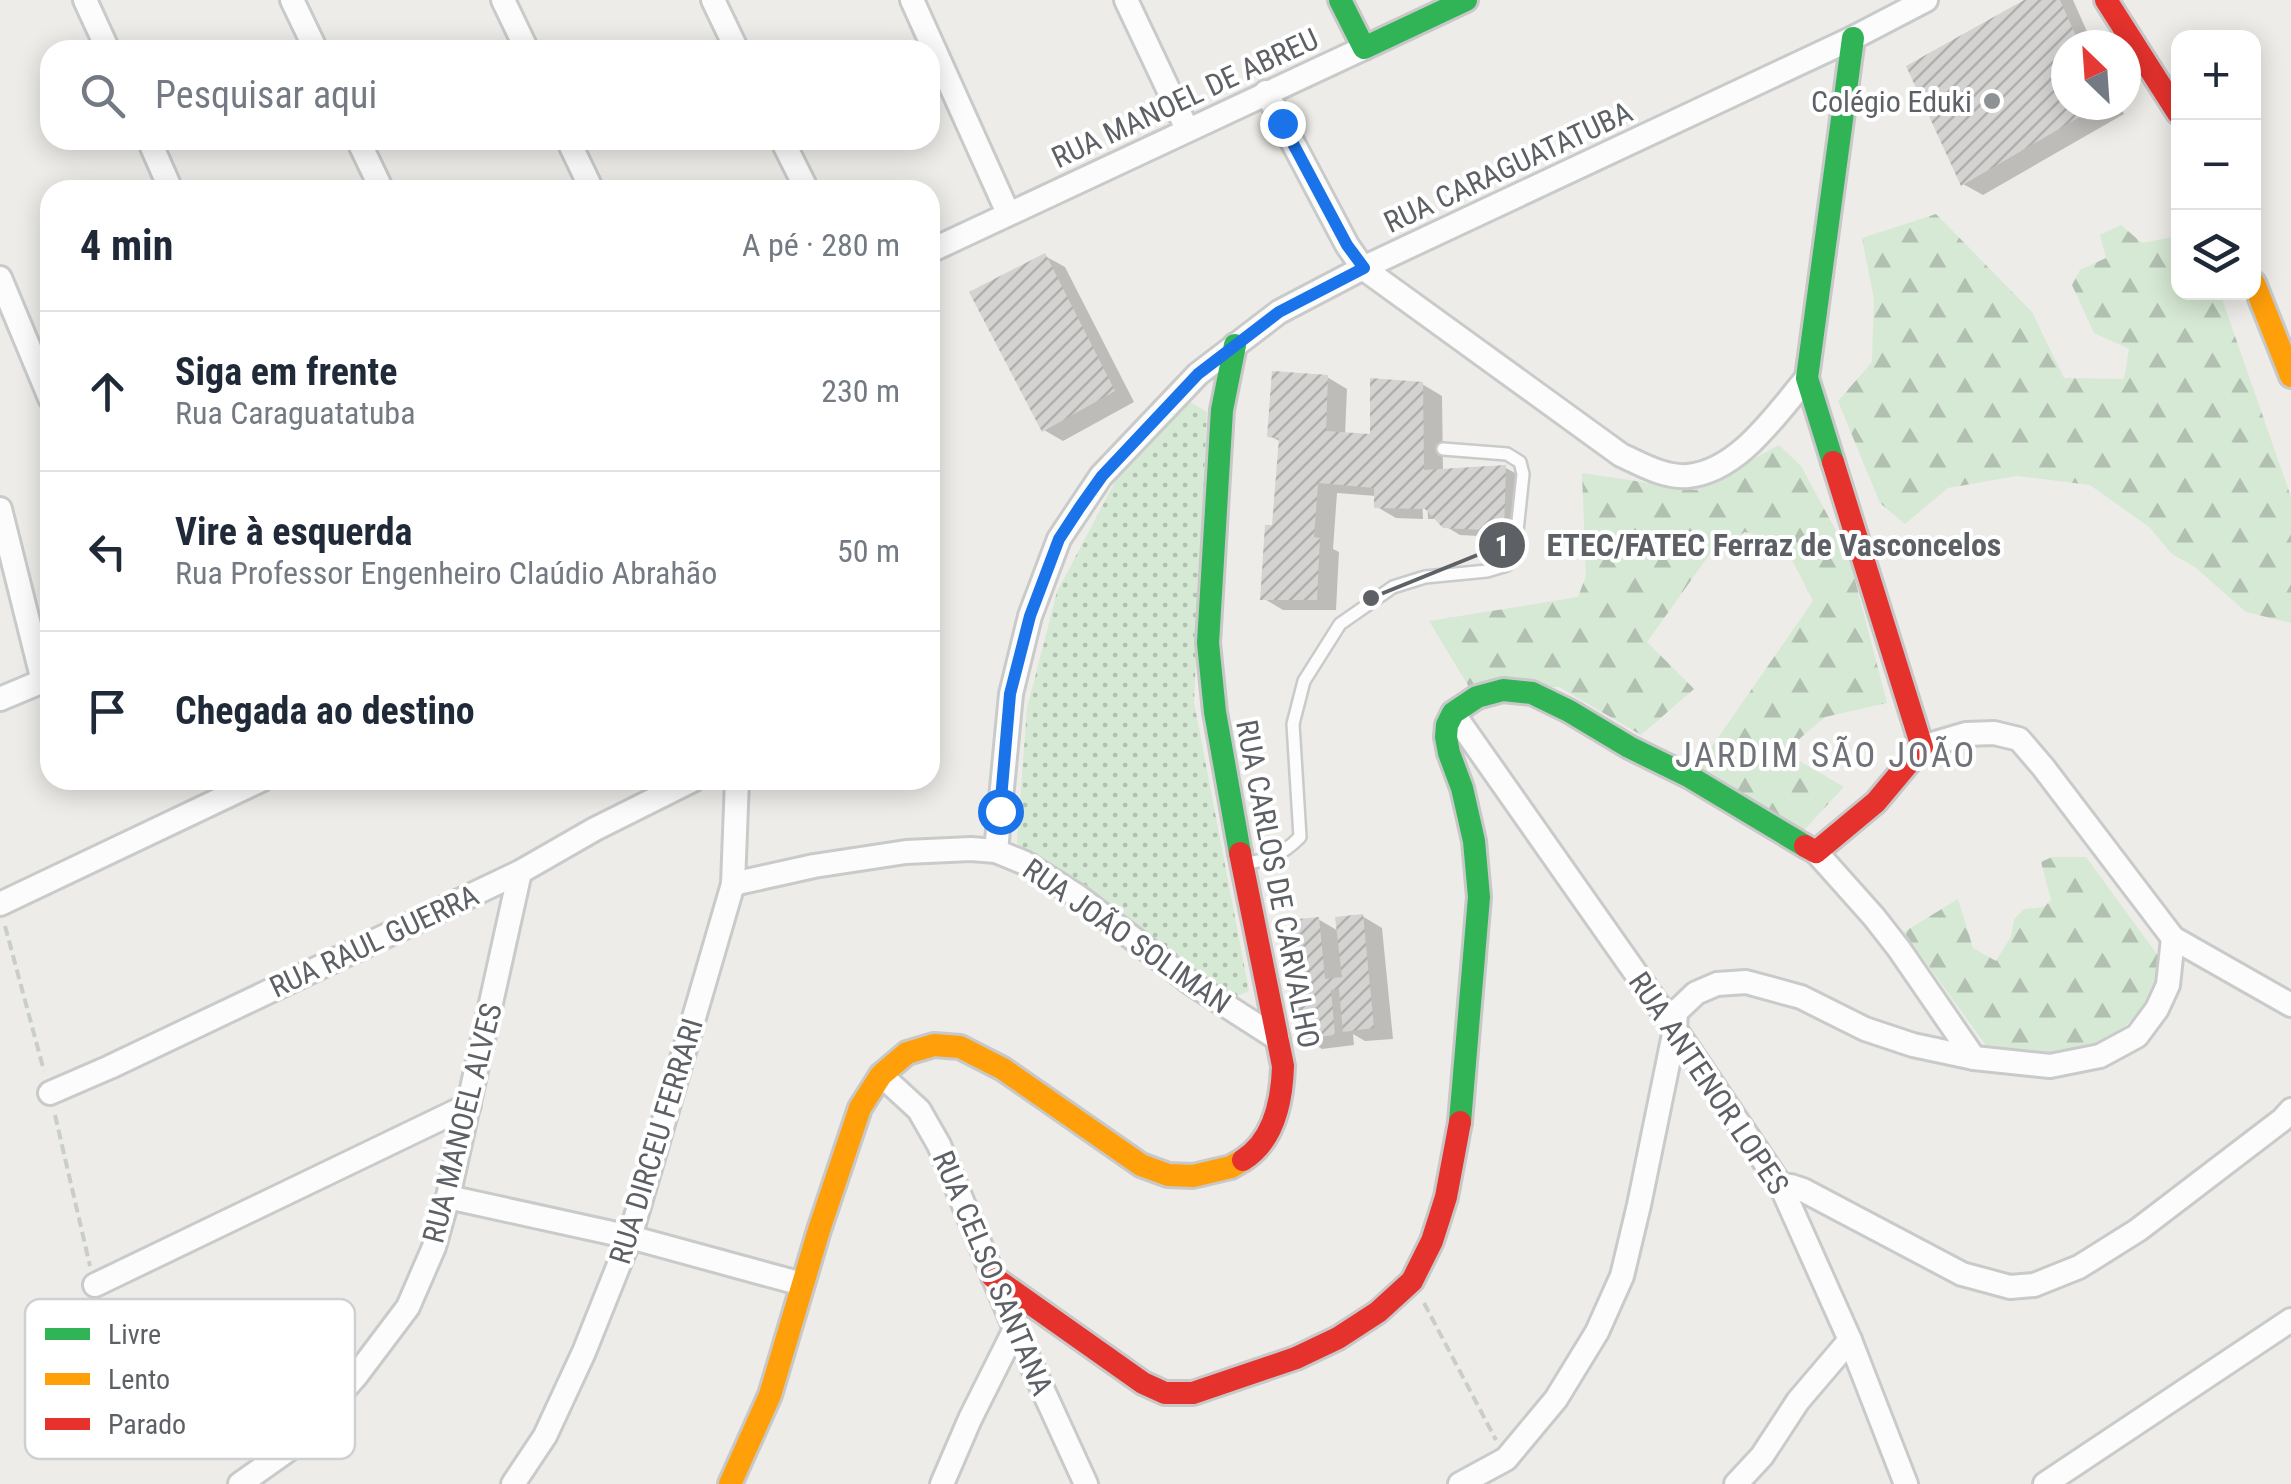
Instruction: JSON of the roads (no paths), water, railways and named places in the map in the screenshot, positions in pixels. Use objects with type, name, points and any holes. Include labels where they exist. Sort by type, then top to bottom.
[{"type":"street","points":[[85,0],[103,40]]},
{"type":"street","points":[[292,0],[311,40]]},
{"type":"street","points":[[503,0],[522,40]]},
{"type":"street","points":[[713,0],[733,40]]},
{"type":"street","points":[[912,0],[930,40]]},
{"type":"street","points":[[1126,0],[1187,129]]},
{"type":"street","points":[[1340,0],[1364,48]]},
{"type":"street","name":"RUA MANOEL DE ABREU","points":[[940,246],[1466,0]]},
{"type":"street","name":"RUA CARAGUATATUBA","points":[[996,850],[1010,694],[1030,616],[1059,539],[1102,476],[1198,374],[1279,312],[1364,268],[1926,0]]},
{"type":"street","points":[[2106,0],[2171,102]]},
{"type":"street","points":[[1852,38],[1806,378],[1922,748]]},
{"type":"street","points":[[940,62],[1008,213]]},
{"type":"street","points":[[1266,92],[1347,245],[1364,268],[1620,455],[1656,471],[1687,476],[1723,465],[1748,446],[1806,378]]},
{"type":"street","points":[[153,150],[167,180]]},
{"type":"street","points":[[363,150],[377,180]]},
{"type":"street","points":[[573,150],[587,180]]},
{"type":"street","points":[[787,150],[802,180]]},
{"type":"street","points":[[0,278],[40,374]]},
{"type":"street","points":[[2261,300],[2291,376]]},
{"type":"street","name":"RUA CARLOS DE CARVALHO","points":[[881,1075],[908,1053],[934,1045],[960,1047],[1004,1070],[1141,1165],[1168,1175],[1193,1176],[1232,1167],[1254,1153],[1270,1130],[1282,1095],[1282,1066],[1215,712],[1208,643],[1222,410],[1235,345]]},
{"type":"street","points":[[1198,374],[1222,410]]},
{"type":"street","points":[[0,509],[40,657]]},
{"type":"street","points":[[0,699],[40,682]]},
{"type":"street","points":[[993,1277],[1143,1383],[1166,1392],[1193,1393],[1296,1358],[1338,1338],[1378,1312],[1412,1281],[1432,1241],[1446,1197],[1460,1125],[1479,897],[1474,841],[1446,737],[1453,714],[1477,698],[1503,690],[1532,693],[1569,711],[1629,747],[1690,776],[1816,852],[1899,949],[1974,1058]]},
{"type":"street","name":"RUA ANTENOR LOPES","points":[[1453,714],[1781,1186],[1850,1340],[1906,1484]]},
{"type":"street","points":[[1816,852],[1876,802],[1922,748],[1966,734],[2006,734],[2019,739],[2043,766],[2173,938],[2291,1006]]},
{"type":"street","points":[[0,904],[240,790]]},
{"type":"street","name":"RUA RAUL GUERRA","points":[[50,1093],[520,872],[673,790]]},
{"type":"street","name":"RUA DIRCEU FERRARI","points":[[514,1484],[553,1420],[630,1237],[733,884],[736,790]]},
{"type":"street","name":"RUA JOÃO SOLIMAN","points":[[733,884],[906,852],[996,850],[1076,895],[1194,985],[1278,1039]]},
{"type":"street","name":"RUA MANOEL ALVES","points":[[355,1377],[408,1307],[434,1247],[520,872]]},
{"type":"street","points":[[1460,1484],[1506,1458],[1556,1400],[1597,1332],[1622,1276],[1676,1012],[1696,993],[1717,984],[1746,982],[1801,997],[1865,1029],[1913,1045],[1974,1058],[2050,1066],[2100,1056],[2137,1036],[2168,985],[2173,938]]},
{"type":"street","points":[[730,1484],[770,1396],[860,1108],[881,1075]]},
{"type":"street","name":"RUA CELSO SANTANA","points":[[881,1075],[919,1110],[939,1145],[1015,1329],[1086,1484]]},
{"type":"street","points":[[95,1285],[468,1105]]},
{"type":"street","points":[[1781,1186],[1803,1190],[1962,1274],[2010,1287],[2034,1285],[2078,1267],[2138,1230],[2291,1110]]},
{"type":"street","points":[[448,1197],[630,1237],[802,1284]]},
{"type":"street","points":[[2046,1484],[2291,1320]]},
{"type":"street","points":[[942,1484],[1015,1329]]},
{"type":"street","points":[[1736,1484],[1762,1456],[1798,1400],[1850,1340]]},
{"type":"street","name":"RUA MANOEL ALVES","points":[[240,1484],[275,1459]]},
{"type":"lane","points":[[1243,864],[1286,851],[1300,837],[1293,724],[1304,681],[1340,624],[1393,587],[1425,577],[1487,571],[1507,565],[1516,550],[1523,474],[1520,462],[1508,454],[1443,449]]},
{"type":"place","name":"Colégio Eduki","points":[[1992,101]]},
{"type":"place","name":"ETEC/FATEC Ferraz de Vasconcelos","points":[[1371,598]]},
{"type":"district","name":"JARDIM SÃO JOÃO","points":[[1826,755]]}]
